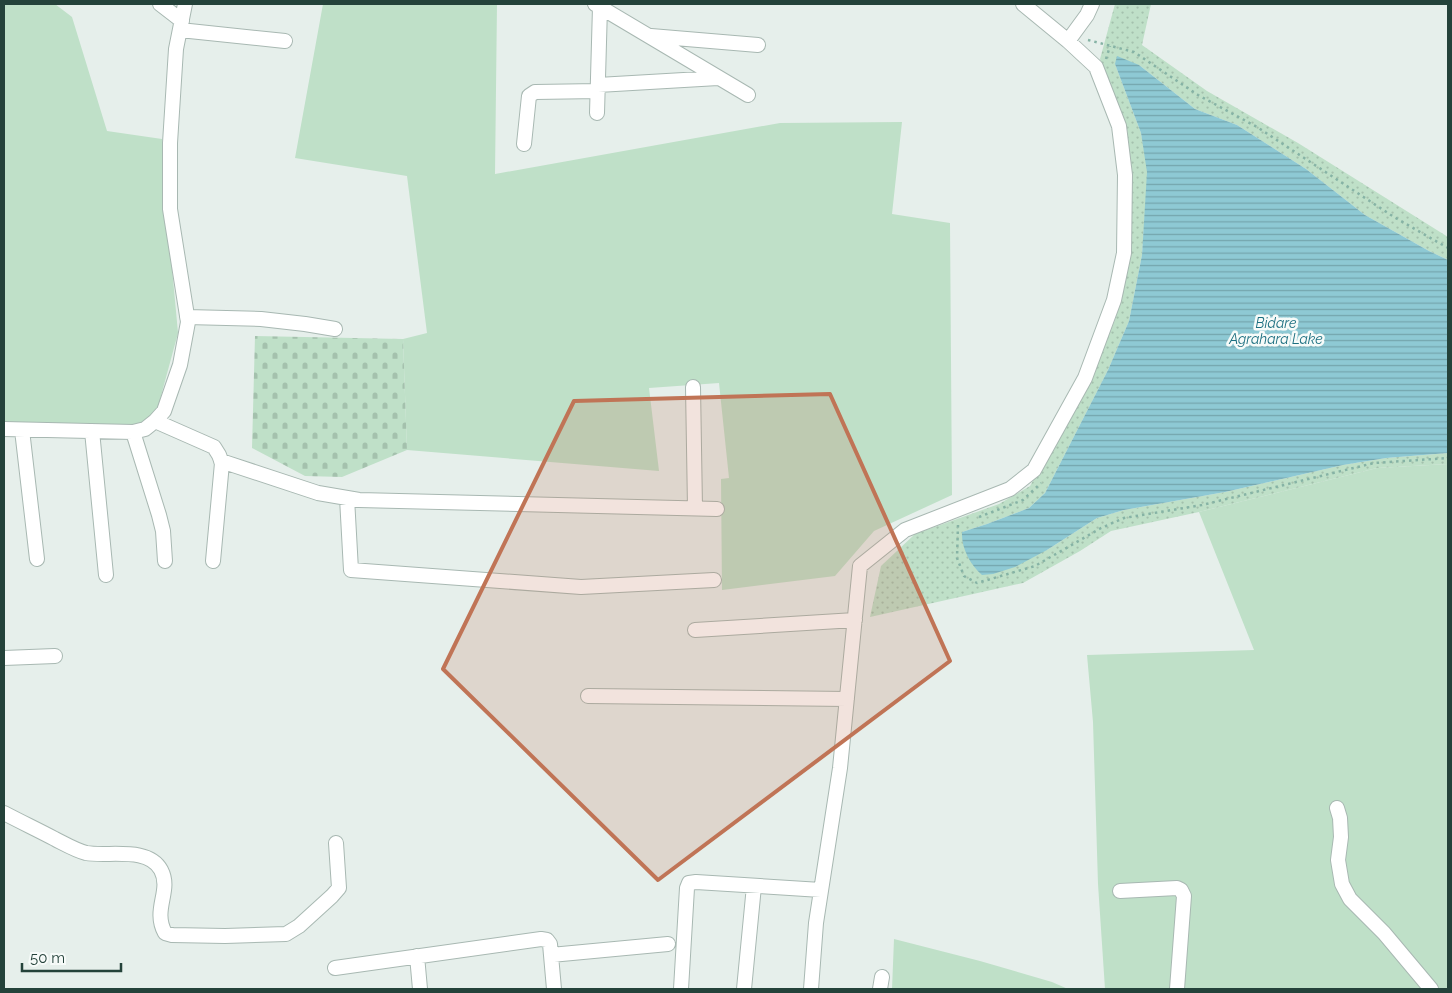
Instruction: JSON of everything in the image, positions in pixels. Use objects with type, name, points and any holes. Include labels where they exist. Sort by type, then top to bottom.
[{"type":"street","points":[[160,4],[181,25],[285,42]]},
{"type":"street","points":[[4,429],[133,432],[145,429],[155,422],[164,411],[180,365],[188,322],[170,209],[170,143],[176,49],[185,4]]},
{"type":"street","points":[[811,989],[816,923],[840,768],[860,566],[905,530],[1010,488],[1034,470],[1085,378],[1114,300],[1124,252],[1125,175],[1118,126],[1096,67],[1070,39],[1023,4]]},
{"type":"street","points":[[1070,39],[1088,15],[1092,4]]},
{"type":"street","points":[[597,5],[646,36],[748,95]]},
{"type":"street","points":[[597,5],[597,113]]},
{"type":"street","points":[[646,36],[758,45]]},
{"type":"street","points":[[524,144],[529,96],[532,93],[718,78]]},
{"type":"street","points":[[187,317],[261,318],[335,329]]},
{"type":"street","points":[[693,387],[694,508]]},
{"type":"street","points":[[155,422],[214,448],[222,463],[213,561]]},
{"type":"street","points":[[22,430],[36,559]]},
{"type":"street","points":[[92,431],[106,575]]},
{"type":"street","points":[[133,432],[163,531],[165,561]]},
{"type":"street","points":[[221,461],[318,493],[359,500],[717,509]]},
{"type":"street","points":[[347,498],[350,570],[581,587],[714,580]]},
{"type":"street","points":[[695,630],[855,620]]},
{"type":"street","points":[[4,658],[55,656]]},
{"type":"street","points":[[588,696],[847,698]]},
{"type":"street","points":[[1338,808],[1341,837],[1338,860],[1342,884],[1350,899],[1384,933],[1431,989]]},
{"type":"street","points":[[4,813],[70,847],[101,854],[129,854],[144,857],[157,864],[162,871],[165,884],[160,924],[165,933],[172,935],[286,934],[299,926],[340,888],[336,843]]},
{"type":"street","points":[[681,989],[687,888],[689,883],[821,890]]},
{"type":"street","points":[[744,989],[754,886]]},
{"type":"street","points":[[1120,891],[1177,888],[1181,890],[1184,896],[1177,989]]},
{"type":"street","points":[[335,968],[541,939],[547,940],[550,944],[554,989]]},
{"type":"street","points":[[551,955],[668,944]]},
{"type":"street","points":[[417,956],[420,989]]},
{"type":"path","points":[[1070,39],[1134,52],[1198,95],[1257,127],[1394,217],[1448,248]]},
{"type":"path","points":[[1106,61],[1110,46]]},
{"type":"path","points":[[965,522],[957,525],[957,558],[964,576],[977,583],[1035,566],[1101,528],[1124,518],[1202,505],[1374,463],[1448,458]]},
{"type":"path","points":[[973,519],[1023,500],[1040,485],[1044,477]]},
{"type":"highlighted area","points":[[830,394],[950,661],[658,880],[443,669],[574,401]]},
{"type":"green space","points":[[4,4],[55,4],[72,17],[107,131],[162,139],[178,333],[158,407],[143,424],[4,426]]},
{"type":"green space","points":[[323,4],[497,4],[495,174],[780,123],[902,122],[892,214],[950,223],[952,495],[874,531],[835,576],[722,590],[721,479],[729,478],[719,383],[649,388],[659,471],[407,450],[403,339],[427,333],[407,176],[295,158]]},
{"type":"green space","points":[[1115,4],[1151,4],[1142,45],[1207,91],[1298,143],[1448,237],[1448,260],[1365,215],[1306,169],[1237,125],[1195,109],[1139,65],[1115,64],[1141,133],[1148,172],[1142,255],[1129,321],[1108,370],[1045,493],[1029,508],[962,532],[1047,550],[1097,518],[1124,510],[1225,492],[1343,465],[1386,458],[1448,453],[1448,464],[1377,468],[1199,512],[1111,531],[1023,583],[870,617],[881,566],[915,534],[999,504],[1030,486],[1092,375],[1115,320],[1129,253],[1132,175],[1127,129],[1100,59]]},
{"type":"green space","points":[[255,336],[403,339],[407,450],[342,477],[305,476],[252,448]]},
{"type":"green space","points":[[1448,464],[1448,989],[1105,989],[1098,884],[1093,722],[1087,655],[1254,650],[1199,512],[1377,468]]},
{"type":"green space","points":[[894,939],[980,961],[1052,982],[1068,989],[892,989]]},
{"type":"water","name":"Bidare Agrahara Lake","points":[[1117,56],[1139,65],[1195,109],[1237,125],[1306,169],[1365,215],[1448,260],[1448,453],[1386,458],[1343,465],[1225,492],[1124,510],[1097,518],[1047,550],[1015,567],[993,574],[982,575],[967,555],[963,544],[962,532],[1029,508],[1045,493],[1108,370],[1129,321],[1142,255],[1147,172],[1141,133],[1115,64]]}]
